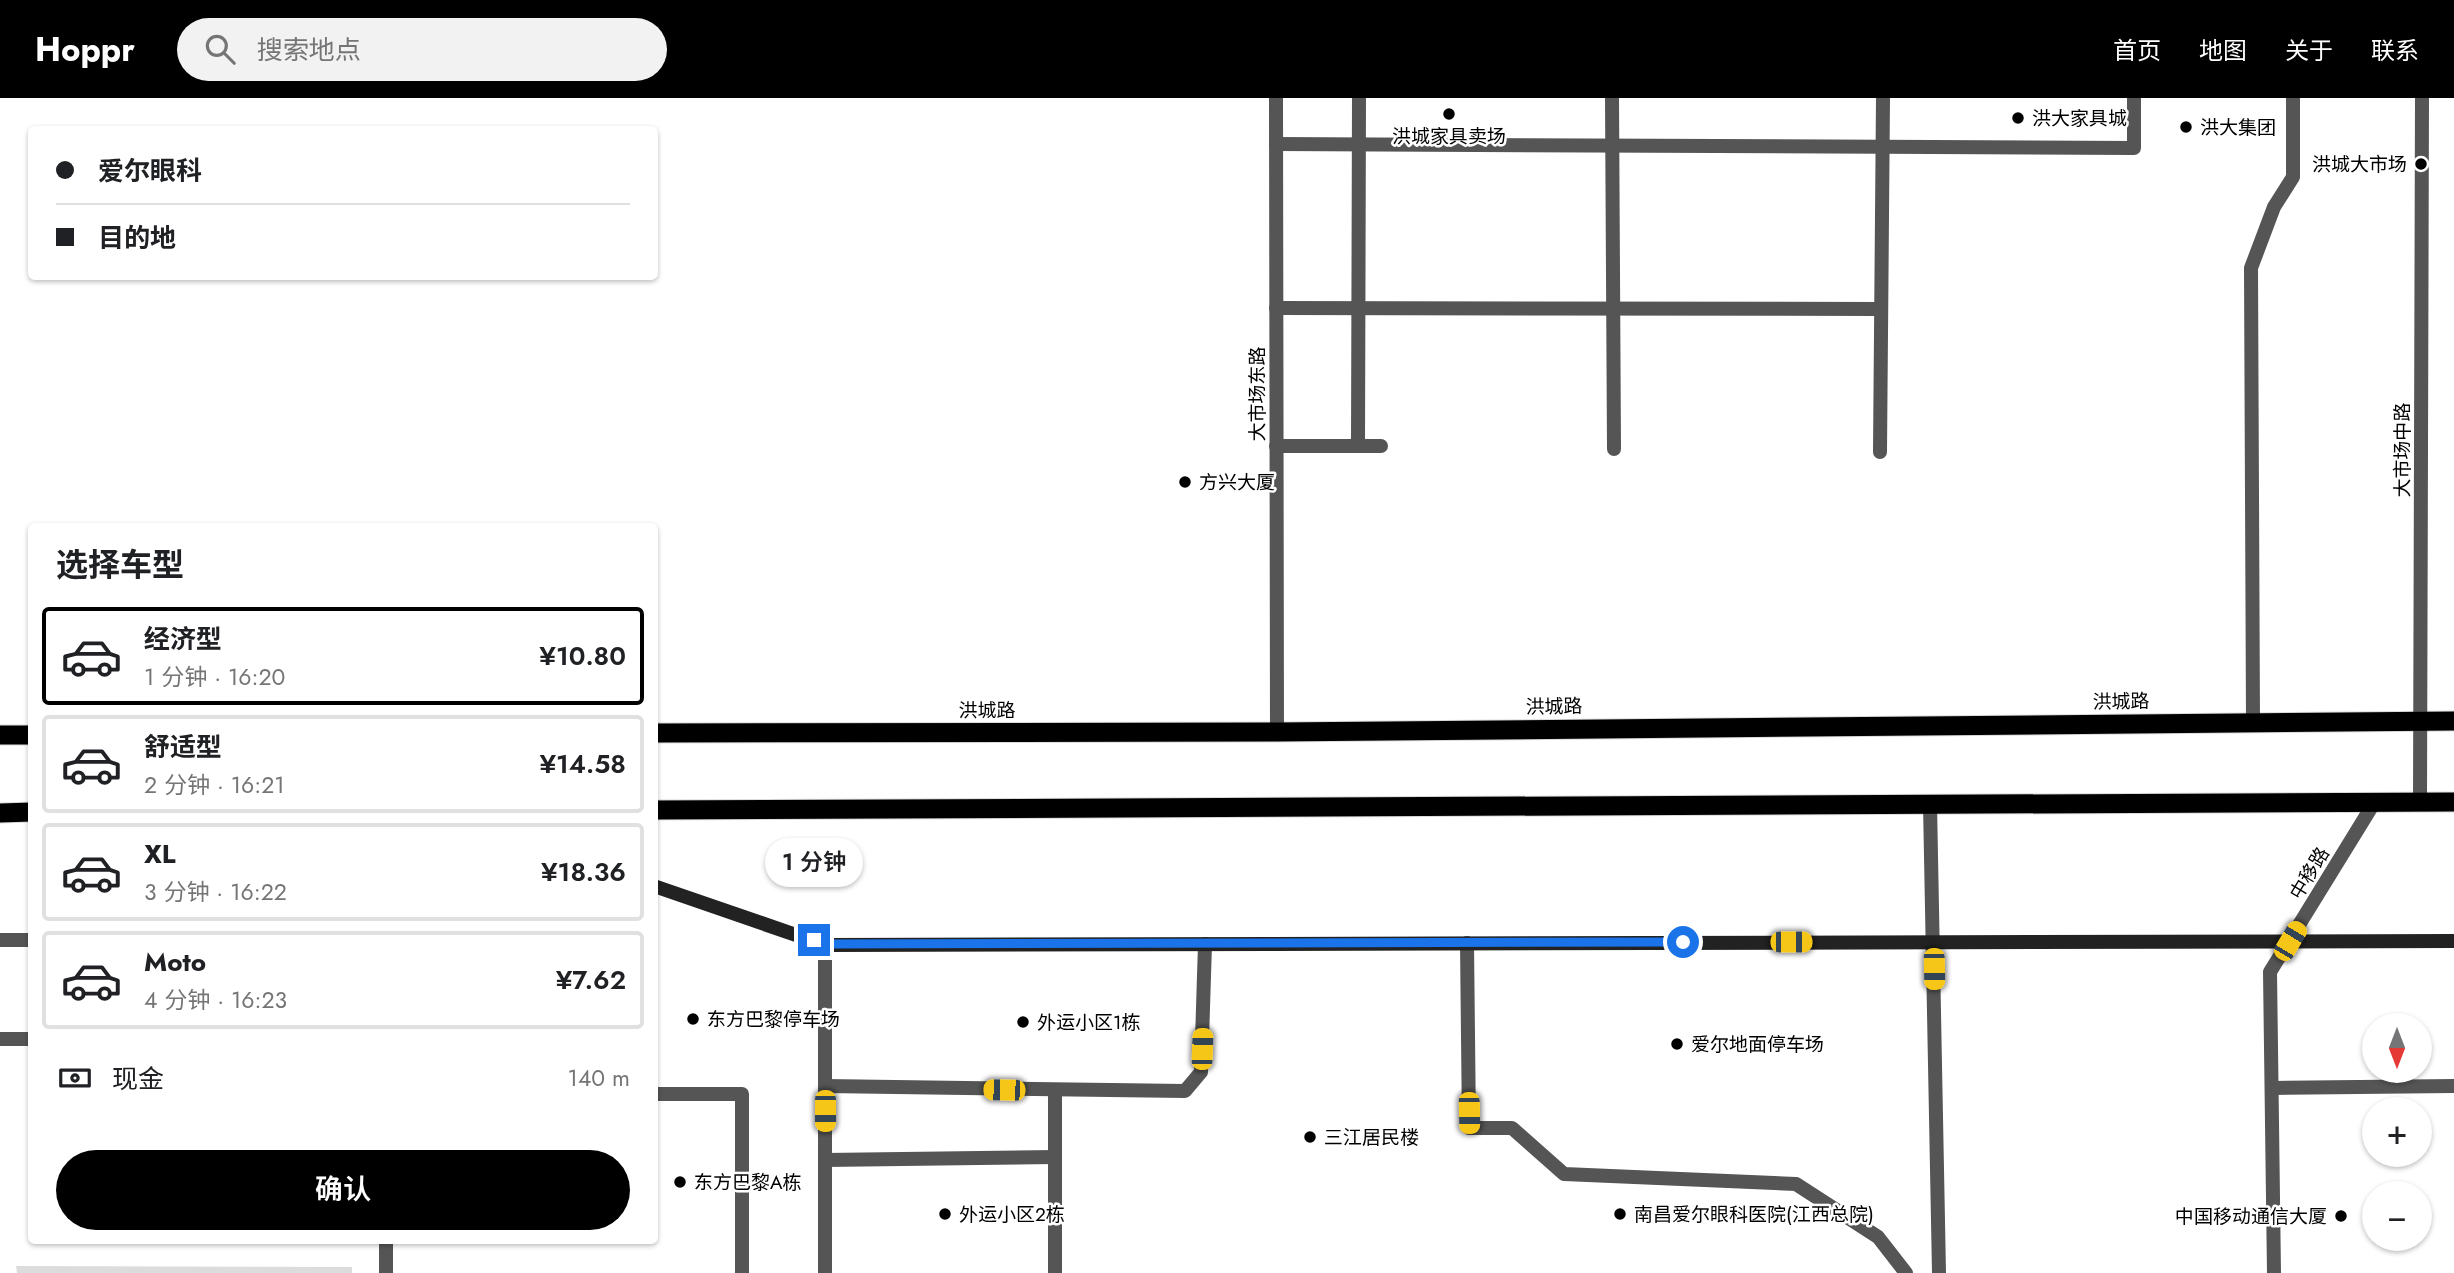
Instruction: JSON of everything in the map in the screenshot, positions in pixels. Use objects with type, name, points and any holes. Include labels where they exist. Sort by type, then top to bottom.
[{"type":"highway","name":"洪城路","points":[[658,733],[1277,732],[2454,720]]},
{"type":"highway","points":[[0,735],[28,735]]},
{"type":"highway","points":[[658,810],[2454,802]]},
{"type":"highway","points":[[0,813],[28,813]]},
{"type":"main road","points":[[658,887],[825,944],[2454,941]]},
{"type":"street","name":"大市场东路","points":[[1276,98],[1277,732]]},
{"type":"street","points":[[1358,446],[1359,98]]},
{"type":"street","points":[[1612,98],[1614,449]]},
{"type":"street","points":[[1880,452],[1883,98]]},
{"type":"street","points":[[1276,144],[2134,148],[2134,98]]},
{"type":"street","points":[[2253,722],[2251,268],[2274,207],[2293,177],[2293,98]]},
{"type":"street","name":"大市场中路","points":[[2420,802],[2421,98]]},
{"type":"street","points":[[1276,308],[1881,309]]},
{"type":"street","points":[[1276,446],[1381,446]]},
{"type":"street","name":"中移路","points":[[2274,1273],[2270,972],[2374,803]]},
{"type":"street","points":[[1930,804],[1939,1273]]},
{"type":"street","points":[[0,940],[28,940]]},
{"type":"street","points":[[1467,943],[1469,1128],[1512,1128],[1564,1174],[1796,1184],[1878,1237],[1906,1273]]},
{"type":"street","points":[[825,944],[825,1273]]},
{"type":"street","points":[[825,1086],[1185,1091],[1201,1072],[1205,944]]},
{"type":"street","points":[[0,1039],[28,1039]]},
{"type":"street","points":[[2272,1087],[2454,1086]]},
{"type":"street","points":[[1055,1091],[1055,1273]]},
{"type":"street","points":[[658,1094],[742,1094],[742,1273]]},
{"type":"street","points":[[825,1160],[1055,1157]]},
{"type":"street","points":[[386,1244],[386,1273]]},
{"type":"shaded area","points":[[16,1266],[352,1267],[352,1273],[17,1273]]},
{"type":"place","name":"洪城家具卖场","points":[[1449,114]]},
{"type":"place","name":"洪大家具城","points":[[2018,118]]},
{"type":"place","name":"洪大集团","points":[[2186,127]]},
{"type":"place","name":"洪城大市场","points":[[2421,164]]},
{"type":"place","name":"方兴大厦","points":[[1185,482]]},
{"type":"place","name":"东方巴黎停车场","points":[[693,1019]]},
{"type":"place","name":"外运小区1栋","points":[[1023,1022]]},
{"type":"place","name":"爱尔地面停车场","points":[[1677,1044]]},
{"type":"place","name":"三江居民楼","points":[[1310,1137]]},
{"type":"place","name":"东方巴黎A栋","points":[[680,1182]]},
{"type":"place","name":"外运小区2栋","points":[[945,1214]]},
{"type":"place","name":"南昌爱尔眼科医院(江西总院)","points":[[1620,1214]]},
{"type":"place","name":"中国移动通信大厦","points":[[2341,1216]]},
{"type":"route","points":[[814,940],[825,944],[1683,942]]}]
